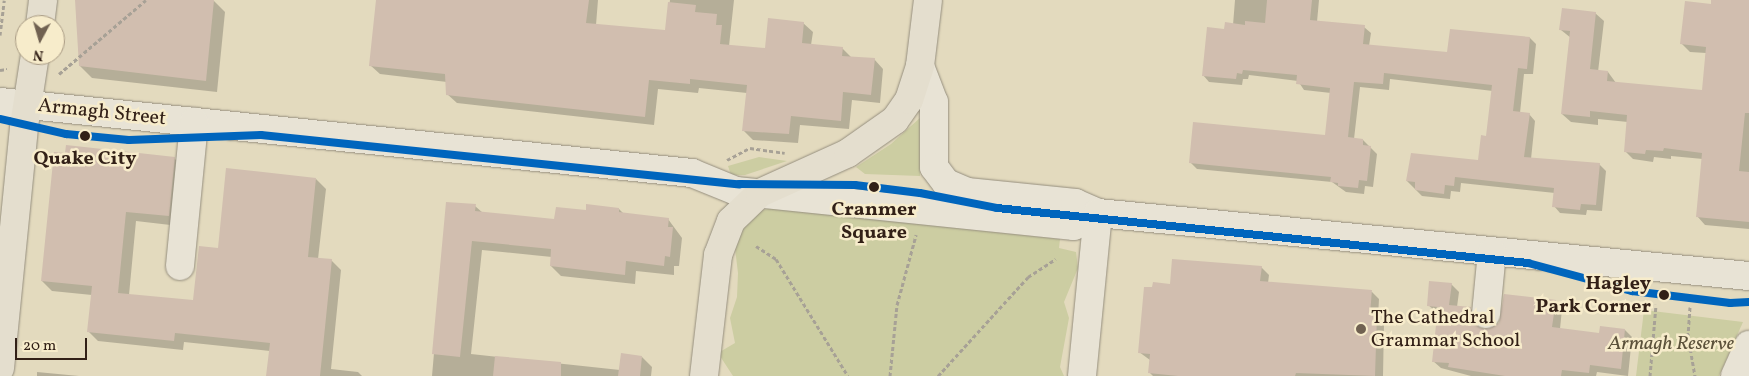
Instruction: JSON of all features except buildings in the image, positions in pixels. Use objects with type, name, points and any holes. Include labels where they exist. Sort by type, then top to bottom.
[{"type":"main road","points":[[41,15],[43,0]]},
{"type":"main road","points":[[704,376],[721,242],[736,214],[760,193],[848,153],[887,129],[909,100],[920,66],[928,0]]},
{"type":"main road","points":[[0,368],[27,105],[33,65]]},
{"type":"street","points":[[920,66],[934,102],[934,167],[946,183],[967,192],[1075,203],[1098,214],[1749,276]]},
{"type":"street","name":"Armagh Street","points":[[0,102],[692,173],[729,189],[1074,226],[1098,214]]},
{"type":"street","points":[[180,266],[194,122]]},
{"type":"street","points":[[1082,376],[1098,214]]},
{"type":"street","points":[[1486,314],[1492,252]]},
{"type":"street","points":[[1735,376],[1749,345]]},
{"type":"path","points":[[0,35],[4,0]]},
{"type":"path","points":[[59,74],[146,0]]},
{"type":"path","points":[[750,148],[793,154]]},
{"type":"path","points":[[890,376],[898,304],[917,229]]},
{"type":"path","points":[[756,246],[776,259],[848,376]]},
{"type":"path","points":[[938,376],[1028,277],[1056,259]]},
{"type":"path","points":[[1650,376],[1656,304]]},
{"type":"path","points":[[1690,308],[1688,336],[1695,376]]},
{"type":"green space","points":[[921,117],[920,176],[865,174],[856,167],[891,144]]},
{"type":"green space","points":[[759,157],[787,161],[745,175],[731,175],[728,166]]},
{"type":"green space","name":"Cranmer Square","points":[[774,208],[1060,239],[1059,248],[1076,252],[1078,268],[1064,302],[1069,318],[1060,367],[1064,376],[733,376],[718,353],[735,343],[730,318],[737,297],[738,273],[734,240],[745,213]]},
{"type":"green space","name":"Armagh Reserve","points":[[1644,310],[1743,322],[1719,376],[1636,376]]},
{"type":"transit line","points":[[0,119],[66,134],[129,140],[261,135],[739,184],[855,185],[920,193],[997,208],[1528,263],[1632,291],[1730,303],[1749,302]]},
{"type":"place","name":"Quake City","points":[[85,136]]},
{"type":"place","name":"Cranmer Square","points":[[874,187]]},
{"type":"place","name":"Hagley Park Corner","points":[[1664,295]]},
{"type":"place","name":"The Cathedral Grammar School","points":[[1361,329]]}]
